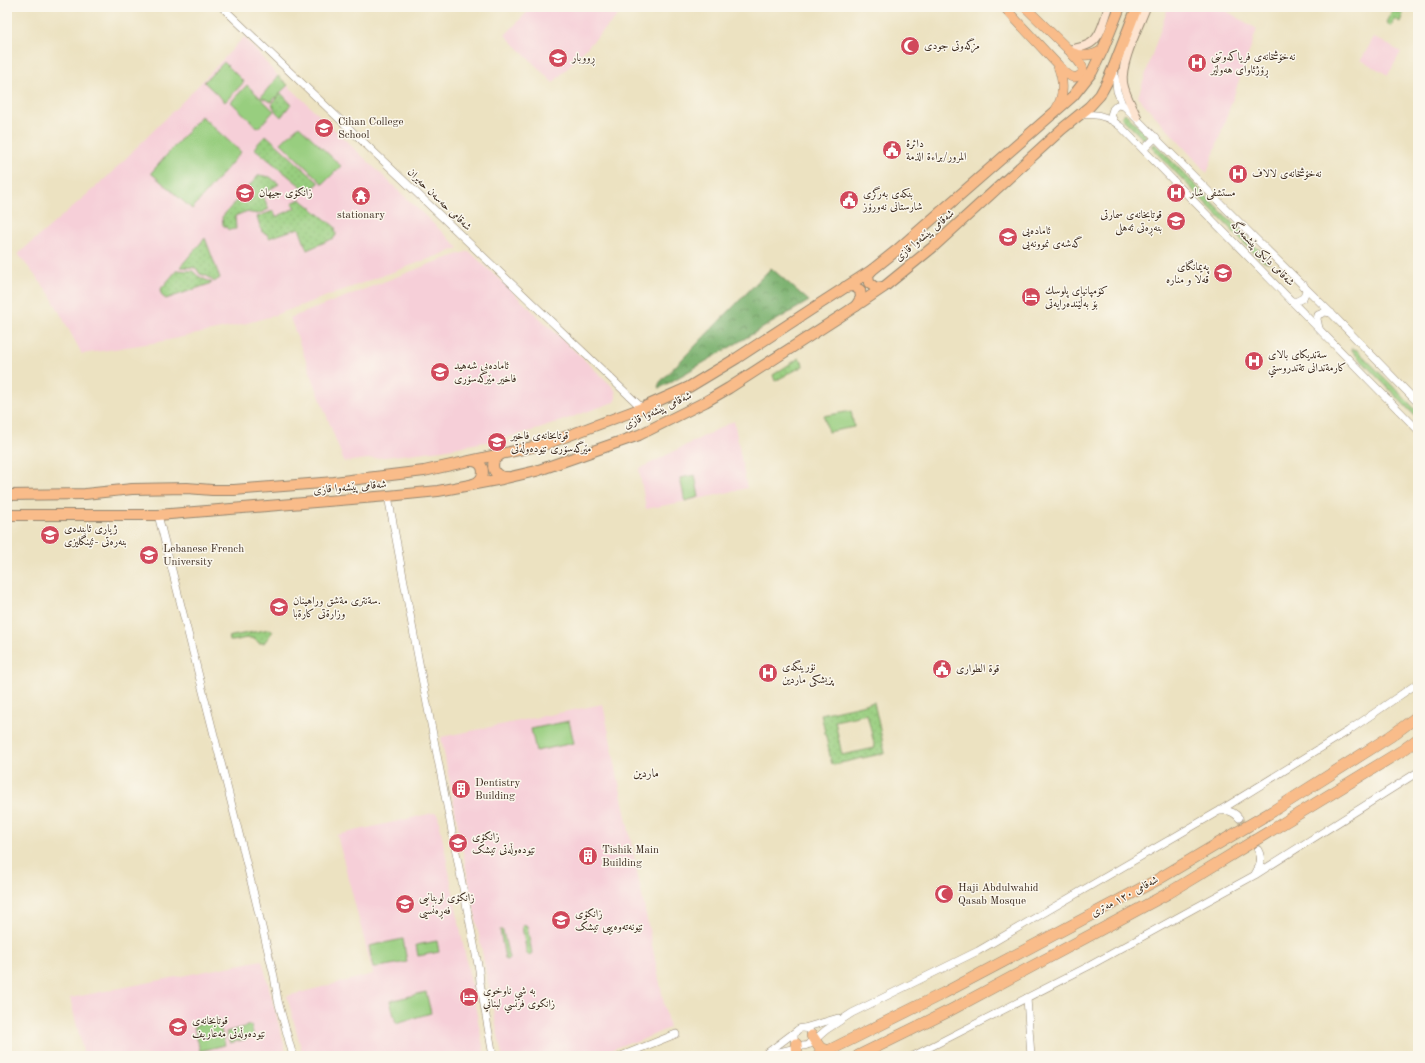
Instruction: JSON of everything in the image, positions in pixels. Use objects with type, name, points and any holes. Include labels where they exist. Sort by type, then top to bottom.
[{"type":"highway","name":"شەقامی پێشەوا قازی","points":[[7,495],[74,495],[140,489],[251,489],[407,474],[546,444],[642,408],[689,387],[737,358],[872,270],[897,250],[1052,115],[1084,85],[1104,49],[1120,7]]},
{"type":"highway","name":"شەقامی پێشەوا قازی","points":[[7,515],[158,515],[438,491],[510,477],[560,463],[639,435],[729,388],[856,306],[933,247],[1062,129],[1079,116],[1100,94],[1114,66],[1124,51],[1137,7]]},
{"type":"highway","points":[[872,270],[868,277],[870,285],[876,288],[884,286]]},
{"type":"highway","points":[[844,288],[852,286],[860,290],[862,298],[856,306]]},
{"type":"highway","points":[[500,455],[494,460],[494,471],[500,476],[510,477]]},
{"type":"highway","points":[[470,461],[478,462],[483,472],[479,481],[473,484]]},
{"type":"highway","name":"شەقامی ١٢٠ مەتری","points":[[818,1056],[950,990],[1157,880],[1273,811],[1391,736],[1418,716]]},
{"type":"highway","name":"شەقامی ١٢٠ مەتری","points":[[858,1056],[949,1011],[1167,894],[1418,739]]},
{"type":"highway","points":[[804,1045],[829,1051]]},
{"type":"main road","points":[[1004,7],[1057,64],[1073,77],[1078,77],[1082,74],[1083,69],[1081,65],[1025,7]]},
{"type":"main road","points":[[1068,50],[1089,45],[1094,40],[1098,35],[1109,7]]},
{"type":"main road","points":[[1137,117],[1122,81],[1125,62],[1124,51],[1146,7]]},
{"type":"main road","points":[[1068,50],[1084,56],[1094,54],[1104,49]]},
{"type":"main road","points":[[1052,115],[1060,102],[1062,94],[1062,79],[1057,64]]},
{"type":"street","name":"شەقامی حەسەن حەیران","points":[[222,7],[642,408]]},
{"type":"street","name":"شەقامی دایکی پێشمەرگە","points":[[1114,66],[1117,91],[1125,106],[1253,236],[1304,285],[1418,403]]},
{"type":"street","points":[[1114,121],[1111,116],[1112,109],[1118,105],[1125,106]]},
{"type":"street","name":"شەقامی دایکی پێشمەرگە","points":[[1079,116],[1096,115],[1114,121],[1144,149],[1418,430]]},
{"type":"street","points":[[1144,149],[1156,136]]},
{"type":"street","points":[[1292,301],[1297,301],[1303,298],[1306,290],[1304,285]]},
{"type":"street","points":[[1319,328],[1317,319],[1318,315],[1325,312],[1331,313]]},
{"type":"street","points":[[388,496],[432,731],[434,754],[452,851],[476,971],[480,982],[492,1056]]},
{"type":"street","points":[[158,515],[274,976],[282,1000],[296,1056]]},
{"type":"street","points":[[764,1056],[800,1028],[829,1022],[852,1013],[978,951],[1219,811],[1348,731],[1418,683]]},
{"type":"street","points":[[913,1056],[1089,966],[1255,875],[1418,772]]},
{"type":"street","points":[[1219,811],[1230,811],[1235,813],[1238,818]]},
{"type":"street","points":[[1255,875],[1260,865],[1258,850]]},
{"type":"street","points":[[274,976],[278,1001],[293,1056]]},
{"type":"street","points":[[1027,998],[1030,1056]]},
{"type":"street","points":[[764,1056],[804,1045],[852,1013]]},
{"type":"street","points":[[804,1028],[809,1030],[804,1045]]},
{"type":"street","points":[[795,1032],[794,1038],[804,1045]]},
{"type":"street","points":[[621,1056],[676,1034]]},
{"type":"shaded area","points":[[532,7],[626,7],[553,83],[505,35]]},
{"type":"shaded area","name":"نەخۆشخانەی فریاکەوتنی ڕۆژئاوای هەولێر","points":[[1168,7],[1220,7],[1257,29],[1207,173],[1138,97]]},
{"type":"shaded area","name":"زانکۆی جیھان","points":[[244,37],[278,76],[459,248],[272,316],[240,325],[159,342],[82,354],[49,293],[18,254],[107,177],[192,92]]},
{"type":"shaded area","points":[[1374,37],[1401,52],[1388,75],[1361,60]]},
{"type":"shaded area","points":[[469,251],[613,387],[616,392],[616,399],[614,402],[539,429],[501,439],[442,450],[344,462],[290,318],[435,262]]},
{"type":"shaded area","points":[[734,421],[747,488],[646,509],[639,469]]},
{"type":"shaded area","name":"زانکۆی نێونەتەوەییی تیشک","points":[[603,704],[669,1028],[637,1042],[630,1042],[596,1056],[502,1056],[441,737]]},
{"type":"shaded area","name":"زانکۆی لوبنانیی فەڕەنسیی","points":[[433,813],[438,815],[485,1056],[303,1056],[287,996],[373,974],[337,835]]},
{"type":"shaded area","name":"قوتابخانەی نێودەوڵەتی مەعاریف","points":[[262,960],[287,1056],[84,1056],[70,998]]},
{"type":"green space","points":[[1393,10],[1403,14],[1400,22],[1395,19],[1391,27],[1386,22]]},
{"type":"green space","points":[[224,62],[244,82],[225,102],[204,82]]},
{"type":"green space","points":[[278,76],[288,85],[271,102],[261,97]]},
{"type":"green space","points":[[247,85],[274,111],[258,128],[231,102]]},
{"type":"green space","points":[[281,93],[291,104],[281,117],[276,112],[272,104]]},
{"type":"green space","points":[[1125,113],[1146,135],[1146,138],[1143,139],[1121,117]]},
{"type":"green space","points":[[201,116],[241,152],[192,209],[151,173]]},
{"type":"green space","points":[[299,126],[341,166],[323,184],[281,143]]},
{"type":"green space","points":[[266,135],[319,183],[308,192],[254,148]]},
{"type":"green space","points":[[1155,144],[1266,257],[1269,263],[1263,261],[1255,254],[1152,148],[1152,145]]},
{"type":"green space","points":[[259,175],[270,177],[279,184],[262,194],[269,209],[258,214],[245,212],[235,216],[236,229],[229,230],[223,225],[222,217]]},
{"type":"green space","points":[[300,199],[335,227],[336,235],[334,238],[307,250],[299,228],[269,238],[267,234],[262,232],[257,217],[273,211],[276,217],[295,208],[292,203]]},
{"type":"green space","points":[[205,238],[220,278],[214,282],[207,276],[200,274],[196,268],[180,267]]},
{"type":"green space","points":[[771,268],[809,301],[660,388],[658,387],[660,382]]},
{"type":"green space","points":[[177,270],[193,271],[198,276],[212,283],[166,299],[162,296],[160,290]]},
{"type":"green space","points":[[1351,348],[1357,350],[1418,412],[1418,419],[1354,353]]},
{"type":"green space","points":[[799,358],[802,361],[803,366],[775,381],[773,375]]},
{"type":"green space","points":[[851,411],[854,427],[828,432],[824,416]]},
{"type":"green space","points":[[695,475],[699,497],[685,501],[680,478]]},
{"type":"green space","points":[[270,629],[273,631],[264,643],[259,643],[252,638],[230,641],[229,637],[232,636]]},
{"type":"green space","points":[[874,702],[885,753],[832,765],[821,714]],"holes":[[[867,714],[875,748],[842,755],[835,721]]]},
{"type":"green space","points":[[569,721],[574,743],[536,751],[531,729]]},
{"type":"green space","points":[[525,924],[527,926],[532,953],[529,956],[527,954],[522,927]]},
{"type":"green space","points":[[500,930],[503,931],[509,958],[507,960],[505,959]]},
{"type":"green space","points":[[403,939],[407,962],[373,968],[369,946]]},
{"type":"green space","points":[[437,941],[439,952],[418,956],[416,945]]},
{"type":"green space","points":[[426,992],[431,1013],[396,1023],[390,1001]]},
{"type":"green space","points":[[218,1019],[225,1045],[200,1051],[194,1026]]},
{"type":"green space","points":[[251,1025],[254,1037],[230,1043],[226,1032]]},
{"type":"tunnel","points":[[1239,818],[1258,850]]},
{"type":"place","name":"مزگەوتی جودی","points":[[910,46]]},
{"type":"place","name":"ڕووبار","points":[[558,58]]},
{"type":"place","name":"نەخۆشخانەی فریاکەوتنی ڕۆژئاوای هەولێر","points":[[1197,63]]},
{"type":"place","name":"Cihan College School","points":[[324,128]]},
{"type":"place","name":"دائرة المرور/براءة الذمة","points":[[892,150]]},
{"type":"place","name":"نەخۆشخانەی لالاف","points":[[1238,174]]},
{"type":"place","name":"زانکۆی جیھان","points":[[245,193]]},
{"type":"place","name":"مستشفى شار","points":[[1176,193]]},
{"type":"place","name":"stationary","points":[[361,196]]},
{"type":"place","name":"بنکەی بەرگری شارستانی نەورۆز","points":[[849,200]]},
{"type":"place","name":"قوتابخانەی سمارتی بنەڕەتی ئەهلی","points":[[1176,221]]},
{"type":"place","name":"ئامادەیی گەشەی نموونەیی","points":[[1008,237]]},
{"type":"place","name":"پەیمانگای قەلا و منارە","points":[[1223,273]]},
{"type":"place","name":"کۆمپانیای پلوسك بۆ بەڵێندەرایەتی","points":[[1031,297]]},
{"type":"place","name":"سةنديكاى بالاى كارمةندانى تةندروستي","points":[[1254,361]]},
{"type":"place","name":"ئامادەیی شەهید فاخیر مێرگەسۆری","points":[[440,372]]},
{"type":"place","name":"قوتابخانەی فاخیر مێرگەسۆری نێودەوڵەتی","points":[[497,442]]},
{"type":"place","name":"ژیاری ئایندەی بنەرەتی -ئینگلیزی","points":[[50,535]]},
{"type":"place","name":"Lebanese French University","points":[[149,555]]},
{"type":"place","name":"سةنترى مةشق وراهينان. وزارةتى كارةبا","points":[[279,607]]},
{"type":"place","name":"قوة الطواری","points":[[942,669]]},
{"type":"place","name":"نۆرینگەی پزیشکی ماردین","points":[[768,673]]},
{"type":"place","name":"Dentistry Building","points":[[461,789]]},
{"type":"place","name":"زانکۆی نێودەوڵەتی تیشک","points":[[458,843]]},
{"type":"place","name":"Tishik Main Building","points":[[588,856]]},
{"type":"place","name":"Haji Abdulwahid Qasab Mosque","points":[[944,894]]},
{"type":"place","name":"زانکۆی لوبنانیی فەڕەنسیی","points":[[405,904]]},
{"type":"place","name":"زانکۆی نێونەتەوەییی تیشک","points":[[561,920]]},
{"type":"place","name":"به شي ناوخوى زانكوى فرنسي لبناني","points":[[469,997]]},
{"type":"place","name":"قوتابخانەی نێودەوڵەتی مەعاریف","points":[[178,1027]]},
{"type":"district","name":"ماردین","points":[[646,774]]}]
